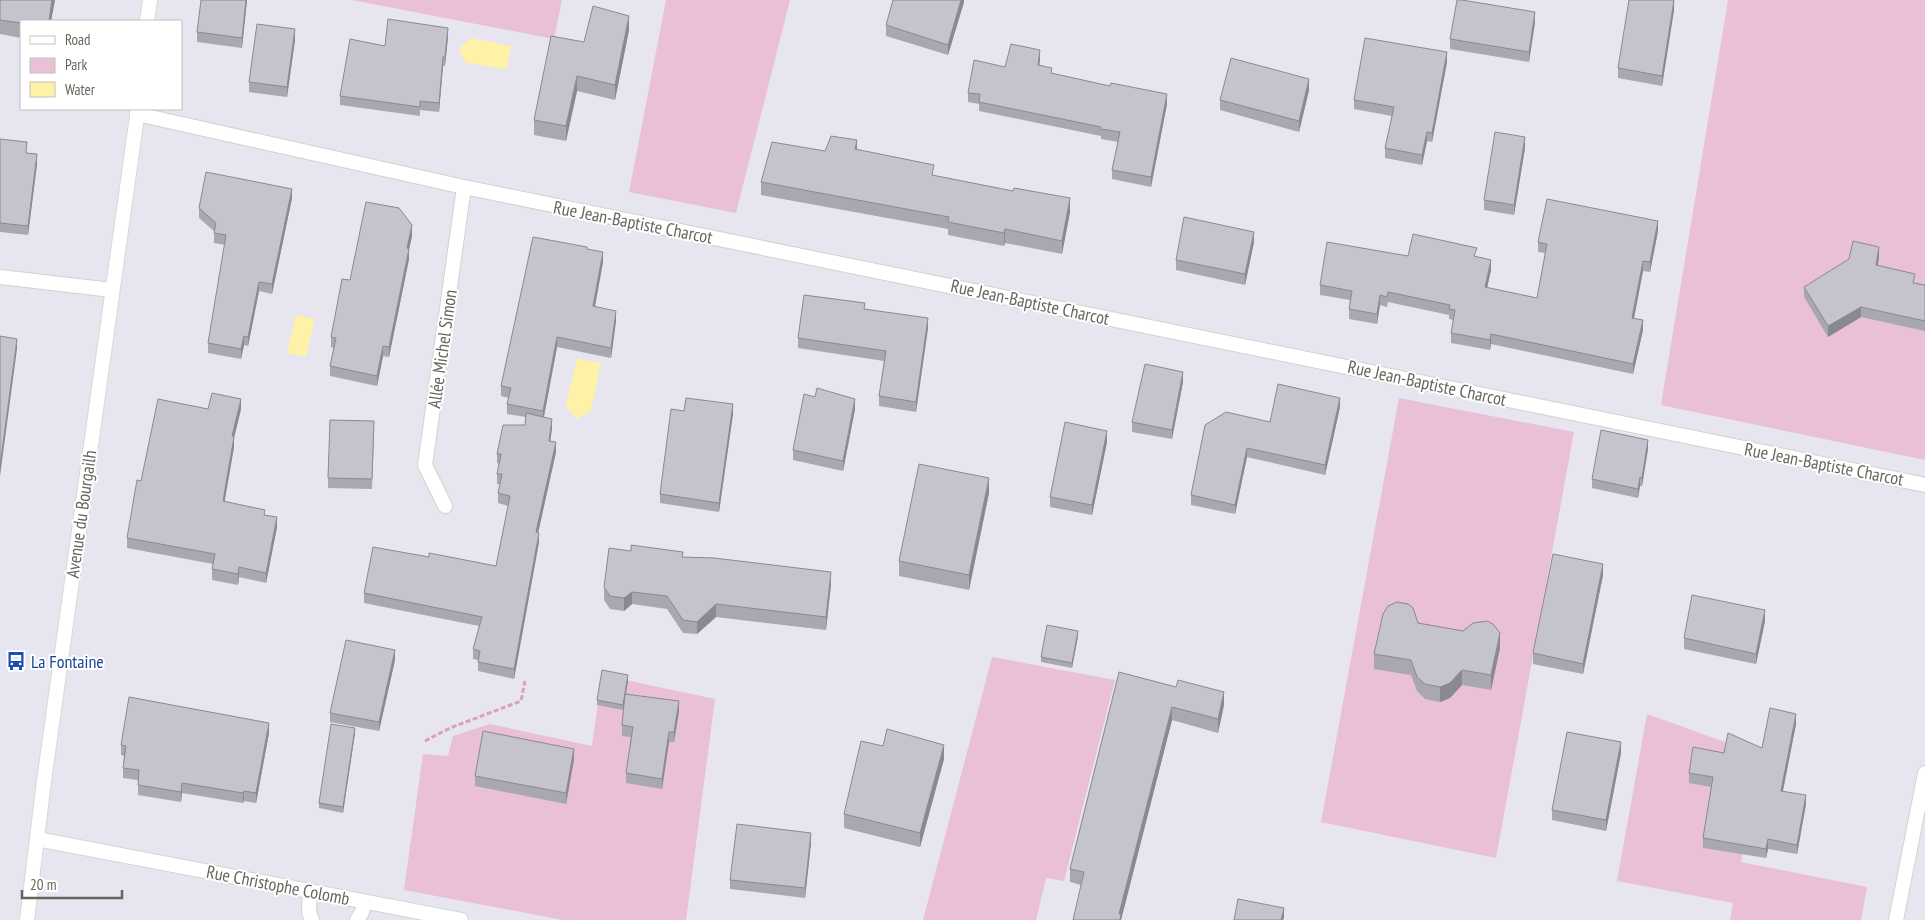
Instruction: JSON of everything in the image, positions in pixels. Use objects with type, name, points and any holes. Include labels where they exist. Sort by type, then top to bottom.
[{"type":"street","points":[[147,20],[150,0]]},
{"type":"street","name":"Rue Jean-Baptiste Charcot","points":[[137,111],[464,187],[1925,484]]},
{"type":"street","name":"Avenue du Bourgailh","points":[[27,920],[137,111]]},
{"type":"street","name":"Allée Michel Simon","points":[[445,506],[425,465],[464,187]]},
{"type":"street","points":[[0,277],[112,290]]},
{"type":"street","points":[[1896,920],[1925,774]]},
{"type":"street","name":"Rue Christophe Colomb","points":[[37,839],[461,920]]},
{"type":"street","points":[[310,891],[309,912],[312,920]]},
{"type":"street","points":[[357,920],[362,912],[364,902]]},
{"type":"path","points":[[425,741],[450,728],[521,701],[524,681]]},
{"type":"green space","points":[[352,0],[562,0],[554,39]]},
{"type":"green space","points":[[666,0],[790,0],[736,213],[629,192]]},
{"type":"green space","points":[[1728,0],[1925,0],[1925,460],[1661,405]]},
{"type":"green space","points":[[1399,398],[1574,432],[1496,858],[1321,822]]},
{"type":"green space","points":[[992,657],[1115,680],[1064,881],[1046,878],[1036,920],[923,920]]},
{"type":"green space","points":[[602,675],[715,699],[686,920],[563,920],[404,890],[423,754],[448,756],[453,736],[490,724],[592,746]]},
{"type":"green space","points":[[1647,714],[1762,757],[1741,862],[1867,887],[1861,920],[1730,920],[1733,903],[1617,881]]},
{"type":"water","points":[[471,38],[511,46],[507,69],[466,63],[459,49]]},
{"type":"water","points":[[296,315],[315,319],[306,357],[287,353]]},
{"type":"water","points":[[577,359],[601,363],[591,411],[576,419],[566,406]]},
{"type":"building","points":[[0,0],[52,0],[49,20],[20,20],[20,23],[0,20]]},
{"type":"building","points":[[201,0],[246,0],[242,38],[197,32]]},
{"type":"building","points":[[893,0],[961,0],[948,45],[886,25]]},
{"type":"building","points":[[1457,0],[1535,12],[1529,52],[1450,39]]},
{"type":"building","points":[[1629,0],[1674,0],[1662,76],[1618,68]]},
{"type":"building","points":[[593,6],[629,16],[615,85],[577,76],[566,126],[534,120],[551,36],[584,42]]},
{"type":"building","points":[[388,19],[448,28],[445,57],[443,57],[439,103],[420,101],[420,107],[340,96],[350,39],[385,46]]},
{"type":"building","points":[[257,24],[295,29],[287,87],[249,82]]},
{"type":"building","points":[[1365,38],[1447,52],[1432,133],[1427,132],[1422,155],[1385,148],[1394,107],[1354,100]]},
{"type":"building","points":[[1011,44],[1040,50],[1038,65],[1052,68],[1051,73],[1110,86],[1111,83],[1167,94],[1151,177],[1112,170],[1120,132],[979,102],[980,94],[968,93],[974,60],[1005,67]]},
{"type":"building","points":[[1231,58],[1309,79],[1299,121],[1220,100]]},
{"type":"building","points":[[1495,132],[1525,137],[1514,205],[1484,200]]},
{"type":"building","points":[[831,136],[857,140],[855,149],[934,165],[932,175],[1013,191],[1014,188],[1070,198],[1062,241],[1005,229],[1004,233],[948,222],[949,217],[761,182],[772,142],[825,151]]},
{"type":"building","points":[[0,139],[27,142],[26,153],[37,154],[28,226],[0,223]]},
{"type":"building","points":[[206,172],[292,189],[272,284],[259,282],[248,337],[244,336],[241,349],[208,343],[226,235],[214,233],[216,223],[199,208]]},
{"type":"building","points":[[1547,199],[1658,221],[1650,262],[1643,261],[1632,318],[1643,320],[1633,364],[1491,334],[1490,340],[1451,333],[1455,310],[1449,309],[1450,305],[1388,292],[1387,297],[1380,295],[1377,314],[1349,309],[1352,291],[1320,285],[1327,242],[1408,256],[1413,234],[1477,248],[1474,256],[1491,260],[1485,287],[1537,298],[1547,244],[1538,242]]},
{"type":"building","points":[[366,202],[399,208],[412,225],[389,347],[383,346],[377,376],[330,366],[336,338],[331,337],[342,279],[350,280]]},
{"type":"building","points":[[1184,217],[1254,232],[1245,274],[1176,260]]},
{"type":"building","points":[[533,237],[587,247],[587,249],[603,252],[593,306],[616,311],[611,348],[557,337],[543,411],[507,404],[511,388],[501,386]]},
{"type":"building","points":[[1853,241],[1879,247],[1876,265],[1915,274],[1913,283],[1925,285],[1925,321],[1861,307],[1828,326],[1804,287],[1849,259]]},
{"type":"building","points":[[804,295],[865,303],[864,309],[928,318],[916,402],[879,396],[886,351],[798,338]]},
{"type":"building","points":[[0,336],[17,339],[0,466]]},
{"type":"building","points":[[1145,364],[1183,372],[1172,430],[1132,422]]},
{"type":"building","points":[[1278,384],[1340,398],[1325,465],[1247,448],[1235,505],[1191,495],[1205,425],[1226,412],[1270,422]]},
{"type":"building","points":[[817,388],[855,399],[843,461],[793,450],[804,394],[815,397]]},
{"type":"building","points":[[212,393],[241,399],[232,436],[234,437],[223,501],[265,510],[264,515],[277,517],[266,573],[239,567],[238,574],[212,569],[215,554],[127,538],[137,480],[141,481],[158,399],[208,409]]},
{"type":"building","points":[[686,398],[733,404],[719,503],[660,494],[671,409],[684,411]]},
{"type":"building","points":[[526,413],[552,419],[549,441],[556,442],[536,532],[539,533],[514,669],[478,662],[480,651],[473,649],[482,617],[364,593],[373,547],[429,557],[429,553],[496,566],[510,496],[498,493],[502,474],[497,474],[501,454],[497,454],[503,425],[525,425]]},
{"type":"building","points":[[330,420],[374,421],[372,479],[328,478]]},
{"type":"building","points":[[1065,422],[1107,431],[1092,505],[1050,497]]},
{"type":"building","points":[[1601,430],[1648,440],[1642,478],[1640,477],[1638,489],[1592,479]]},
{"type":"building","points":[[919,464],[989,478],[969,575],[899,561]]},
{"type":"building","points":[[631,545],[683,552],[682,557],[714,558],[831,572],[826,617],[716,604],[697,622],[683,620],[667,596],[632,592],[624,598],[610,596],[604,587],[609,548],[631,551]]},
{"type":"building","points":[[1553,554],[1603,564],[1583,664],[1533,653]]},
{"type":"building","points":[[1692,595],[1765,610],[1756,654],[1684,638]]},
{"type":"building","points":[[1397,602],[1408,604],[1413,608],[1418,623],[1463,631],[1473,623],[1487,621],[1493,624],[1500,633],[1491,675],[1462,670],[1450,683],[1440,687],[1425,684],[1417,677],[1411,660],[1374,654],[1383,614],[1388,606]]},
{"type":"building","points":[[1047,625],[1078,631],[1072,663],[1041,657]]},
{"type":"building","points":[[346,640],[395,650],[379,722],[330,713]]},
{"type":"building","points":[[602,670],[628,675],[623,705],[597,700]]},
{"type":"building","points":[[1119,672],[1176,687],[1178,680],[1224,692],[1218,719],[1172,707],[1119,914],[1121,914],[1120,920],[1073,920],[1084,872],[1070,869]]},
{"type":"building","points":[[625,694],[679,701],[674,732],[669,732],[662,779],[626,773],[633,727],[622,725]]},
{"type":"building","points":[[129,697],[269,723],[256,793],[244,791],[243,793],[182,783],[181,792],[138,785],[139,770],[123,768],[126,746],[121,745]]},
{"type":"building","points":[[1770,708],[1796,714],[1781,791],[1806,795],[1797,845],[1768,839],[1766,849],[1703,838],[1713,777],[1689,773],[1693,747],[1724,753],[1728,733],[1762,748]]},
{"type":"building","points":[[331,724],[355,728],[343,807],[319,803]]},
{"type":"building","points":[[887,729],[944,745],[920,833],[844,814],[861,741],[883,746]]},
{"type":"building","points":[[483,731],[574,749],[566,793],[475,776]]},
{"type":"building","points":[[1567,732],[1621,742],[1606,820],[1552,810]]},
{"type":"building","points":[[737,824],[811,833],[805,888],[730,880]]},
{"type":"building","points":[[1238,899],[1284,908],[1281,920],[1234,920]]},
{"type":"place","name":"La Fontaine","points":[[16,661]]}]
